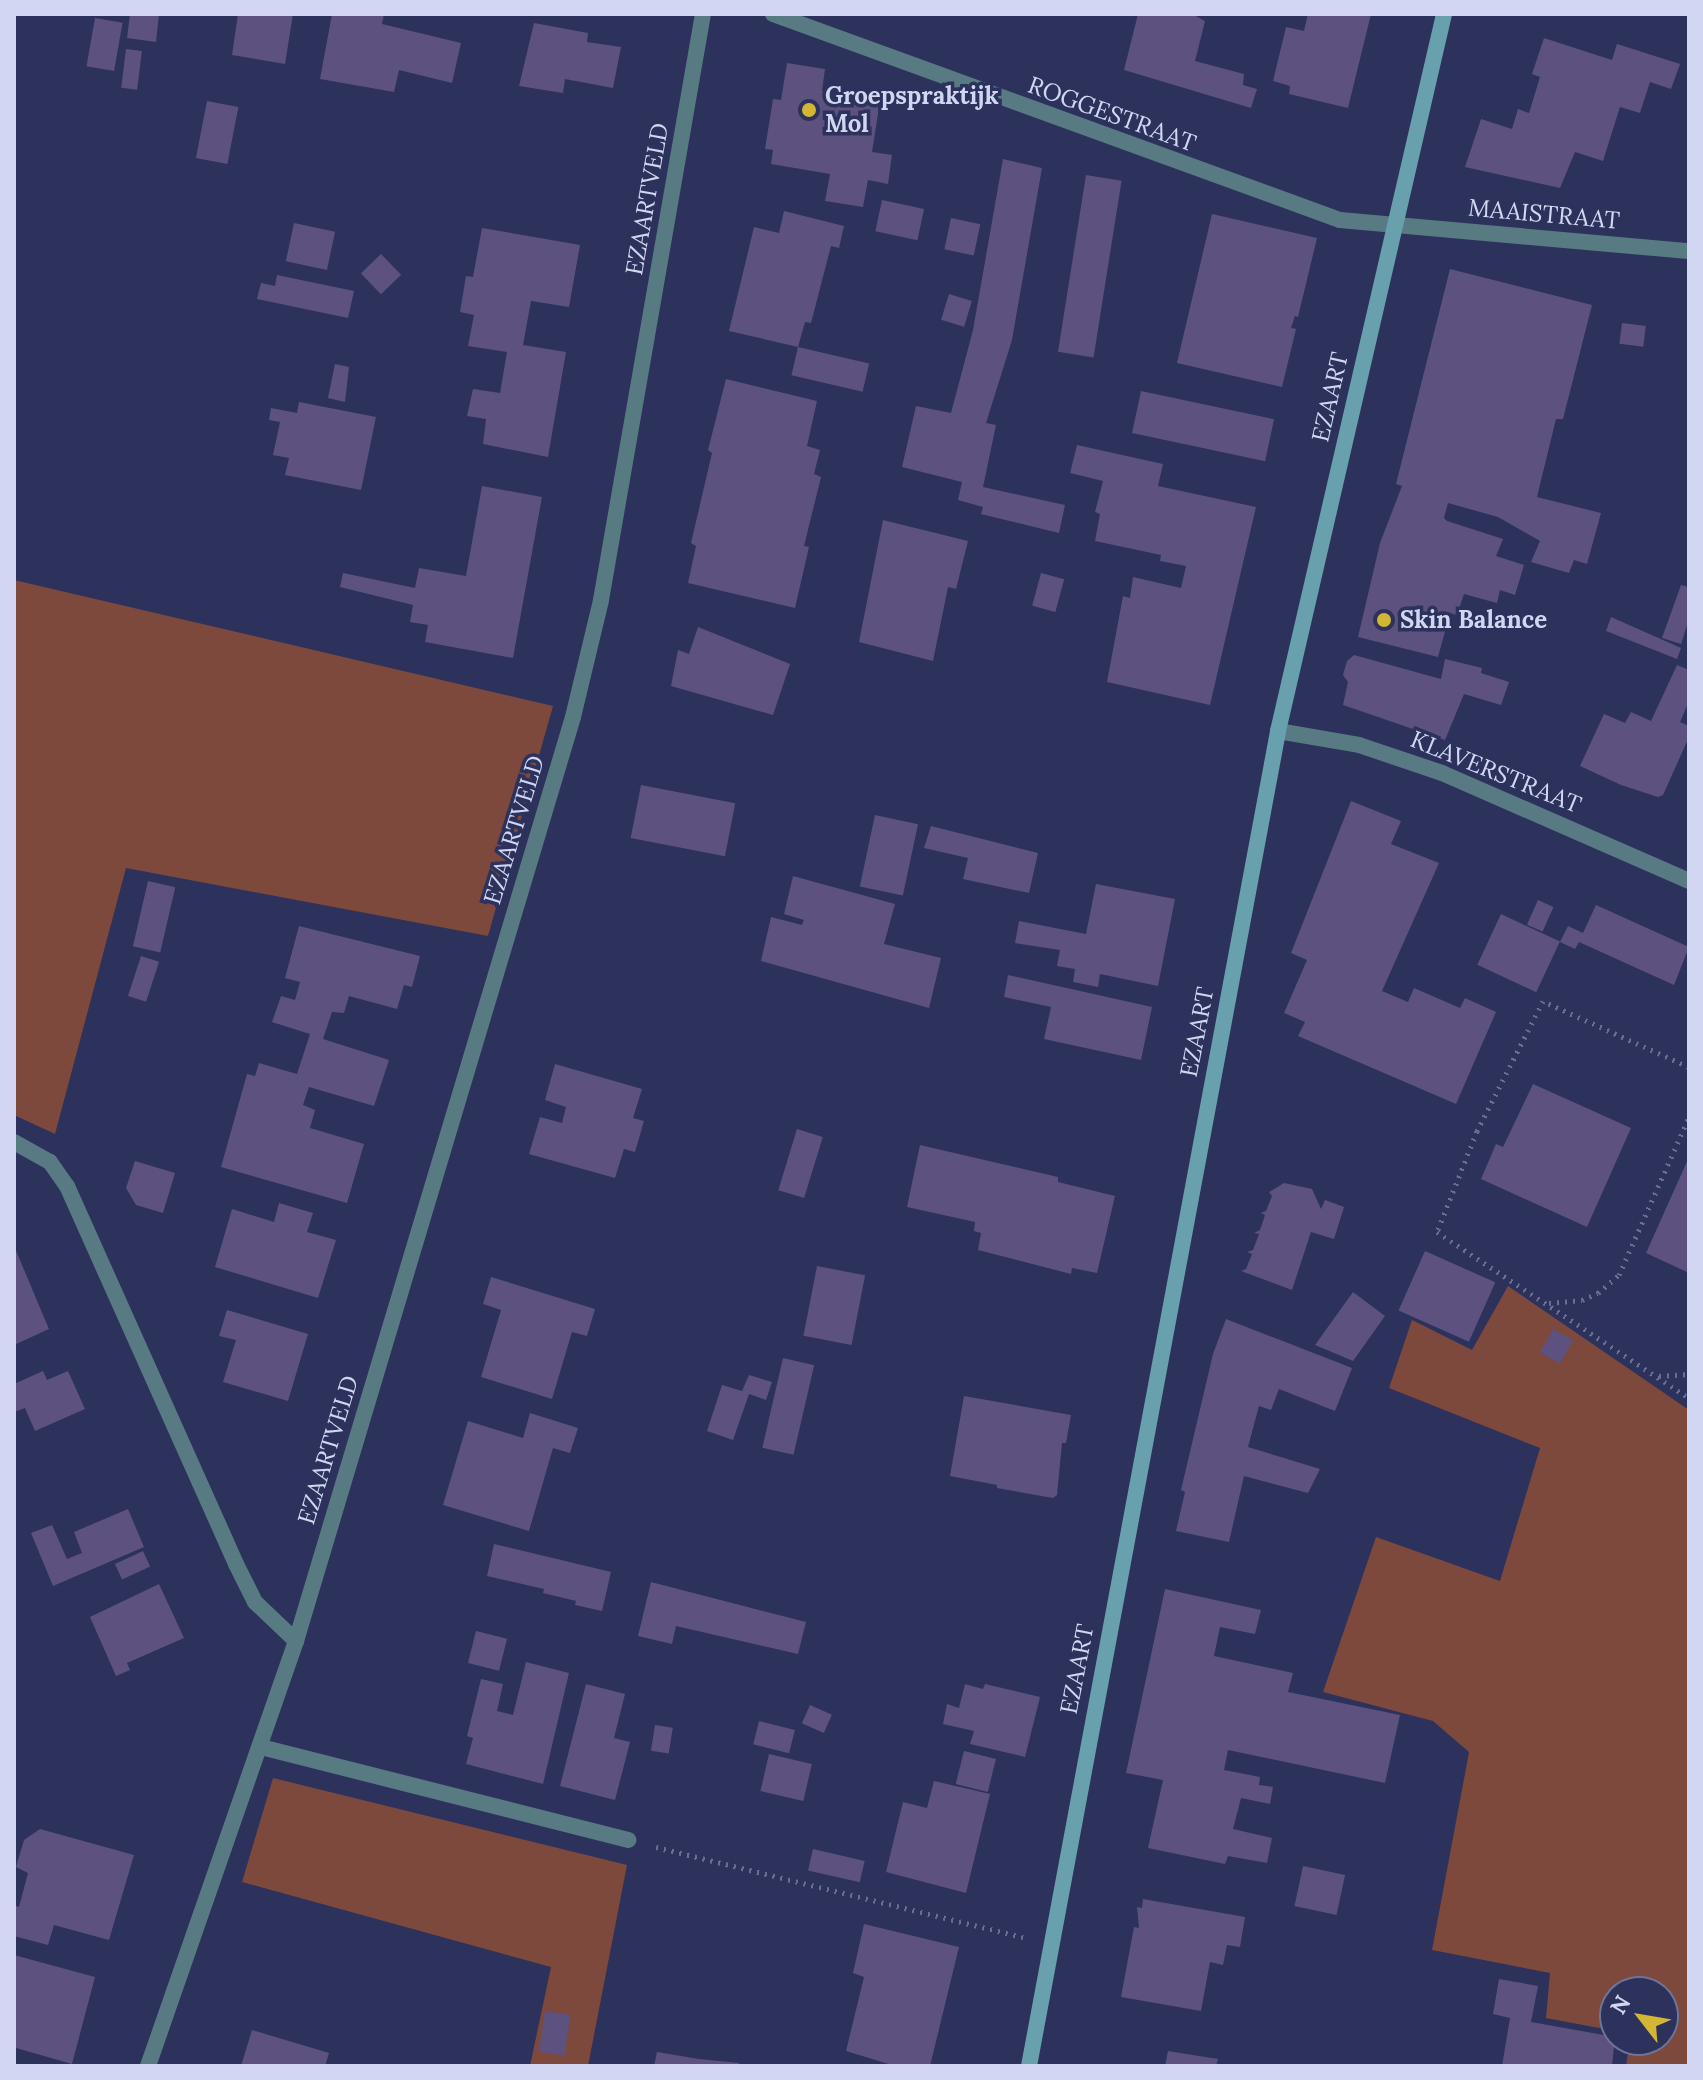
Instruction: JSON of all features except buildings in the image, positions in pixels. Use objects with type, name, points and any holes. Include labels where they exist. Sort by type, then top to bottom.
[{"type":"main road","name":"EZAART","points":[[1029,2066],[1049,1944],[1278,731],[1444,14]]},
{"type":"street","name":"EZAARTVELD","points":[[148,2066],[296,1641],[573,717],[601,600],[703,14]]},
{"type":"street","name":"ROGGESTRAAT","points":[[773,14],[1340,220],[1394,225]]},
{"type":"street","name":"MAAISTRAAT","points":[[1394,225],[1689,251]]},
{"type":"street","name":"KLAVERSTRAAT","points":[[1278,731],[1359,745],[1442,773],[1689,881]]},
{"type":"street","points":[[14,1142],[50,1162],[67,1186],[255,1602],[296,1641]]},
{"type":"street","points":[[261,1747],[628,1840]]},
{"type":"path","points":[[1689,1067],[1543,1001],[1477,1131],[1437,1232],[1689,1398]]},
{"type":"path","points":[[1548,1303],[1582,1300],[1598,1293],[1619,1275],[1689,1117]]},
{"type":"path","points":[[1658,1376],[1689,1374]]},
{"type":"path","points":[[628,1840],[1049,1944]]},
{"type":"shaded area","points":[[14,580],[553,706],[488,936],[126,868],[55,1134],[14,1115]]},
{"type":"shaded area","points":[[1508,1286],[1689,1410],[1689,2066],[1626,2066],[1628,2056],[1679,2056],[1679,1976],[1599,1976],[1599,2028],[1546,2018],[1550,1973],[1432,1950],[1469,1752],[1433,1721],[1323,1692],[1376,1537],[1500,1581],[1540,1448],[1389,1388],[1412,1320],[1472,1350]]},
{"type":"shaded area","points":[[273,1778],[627,1865],[588,2066],[530,2066],[551,1967],[242,1882]]},
{"type":"place","name":"Groepspraktijk Mol","points":[[809,110]]},
{"type":"place","name":"Skin Balance","points":[[1384,620]]}]
